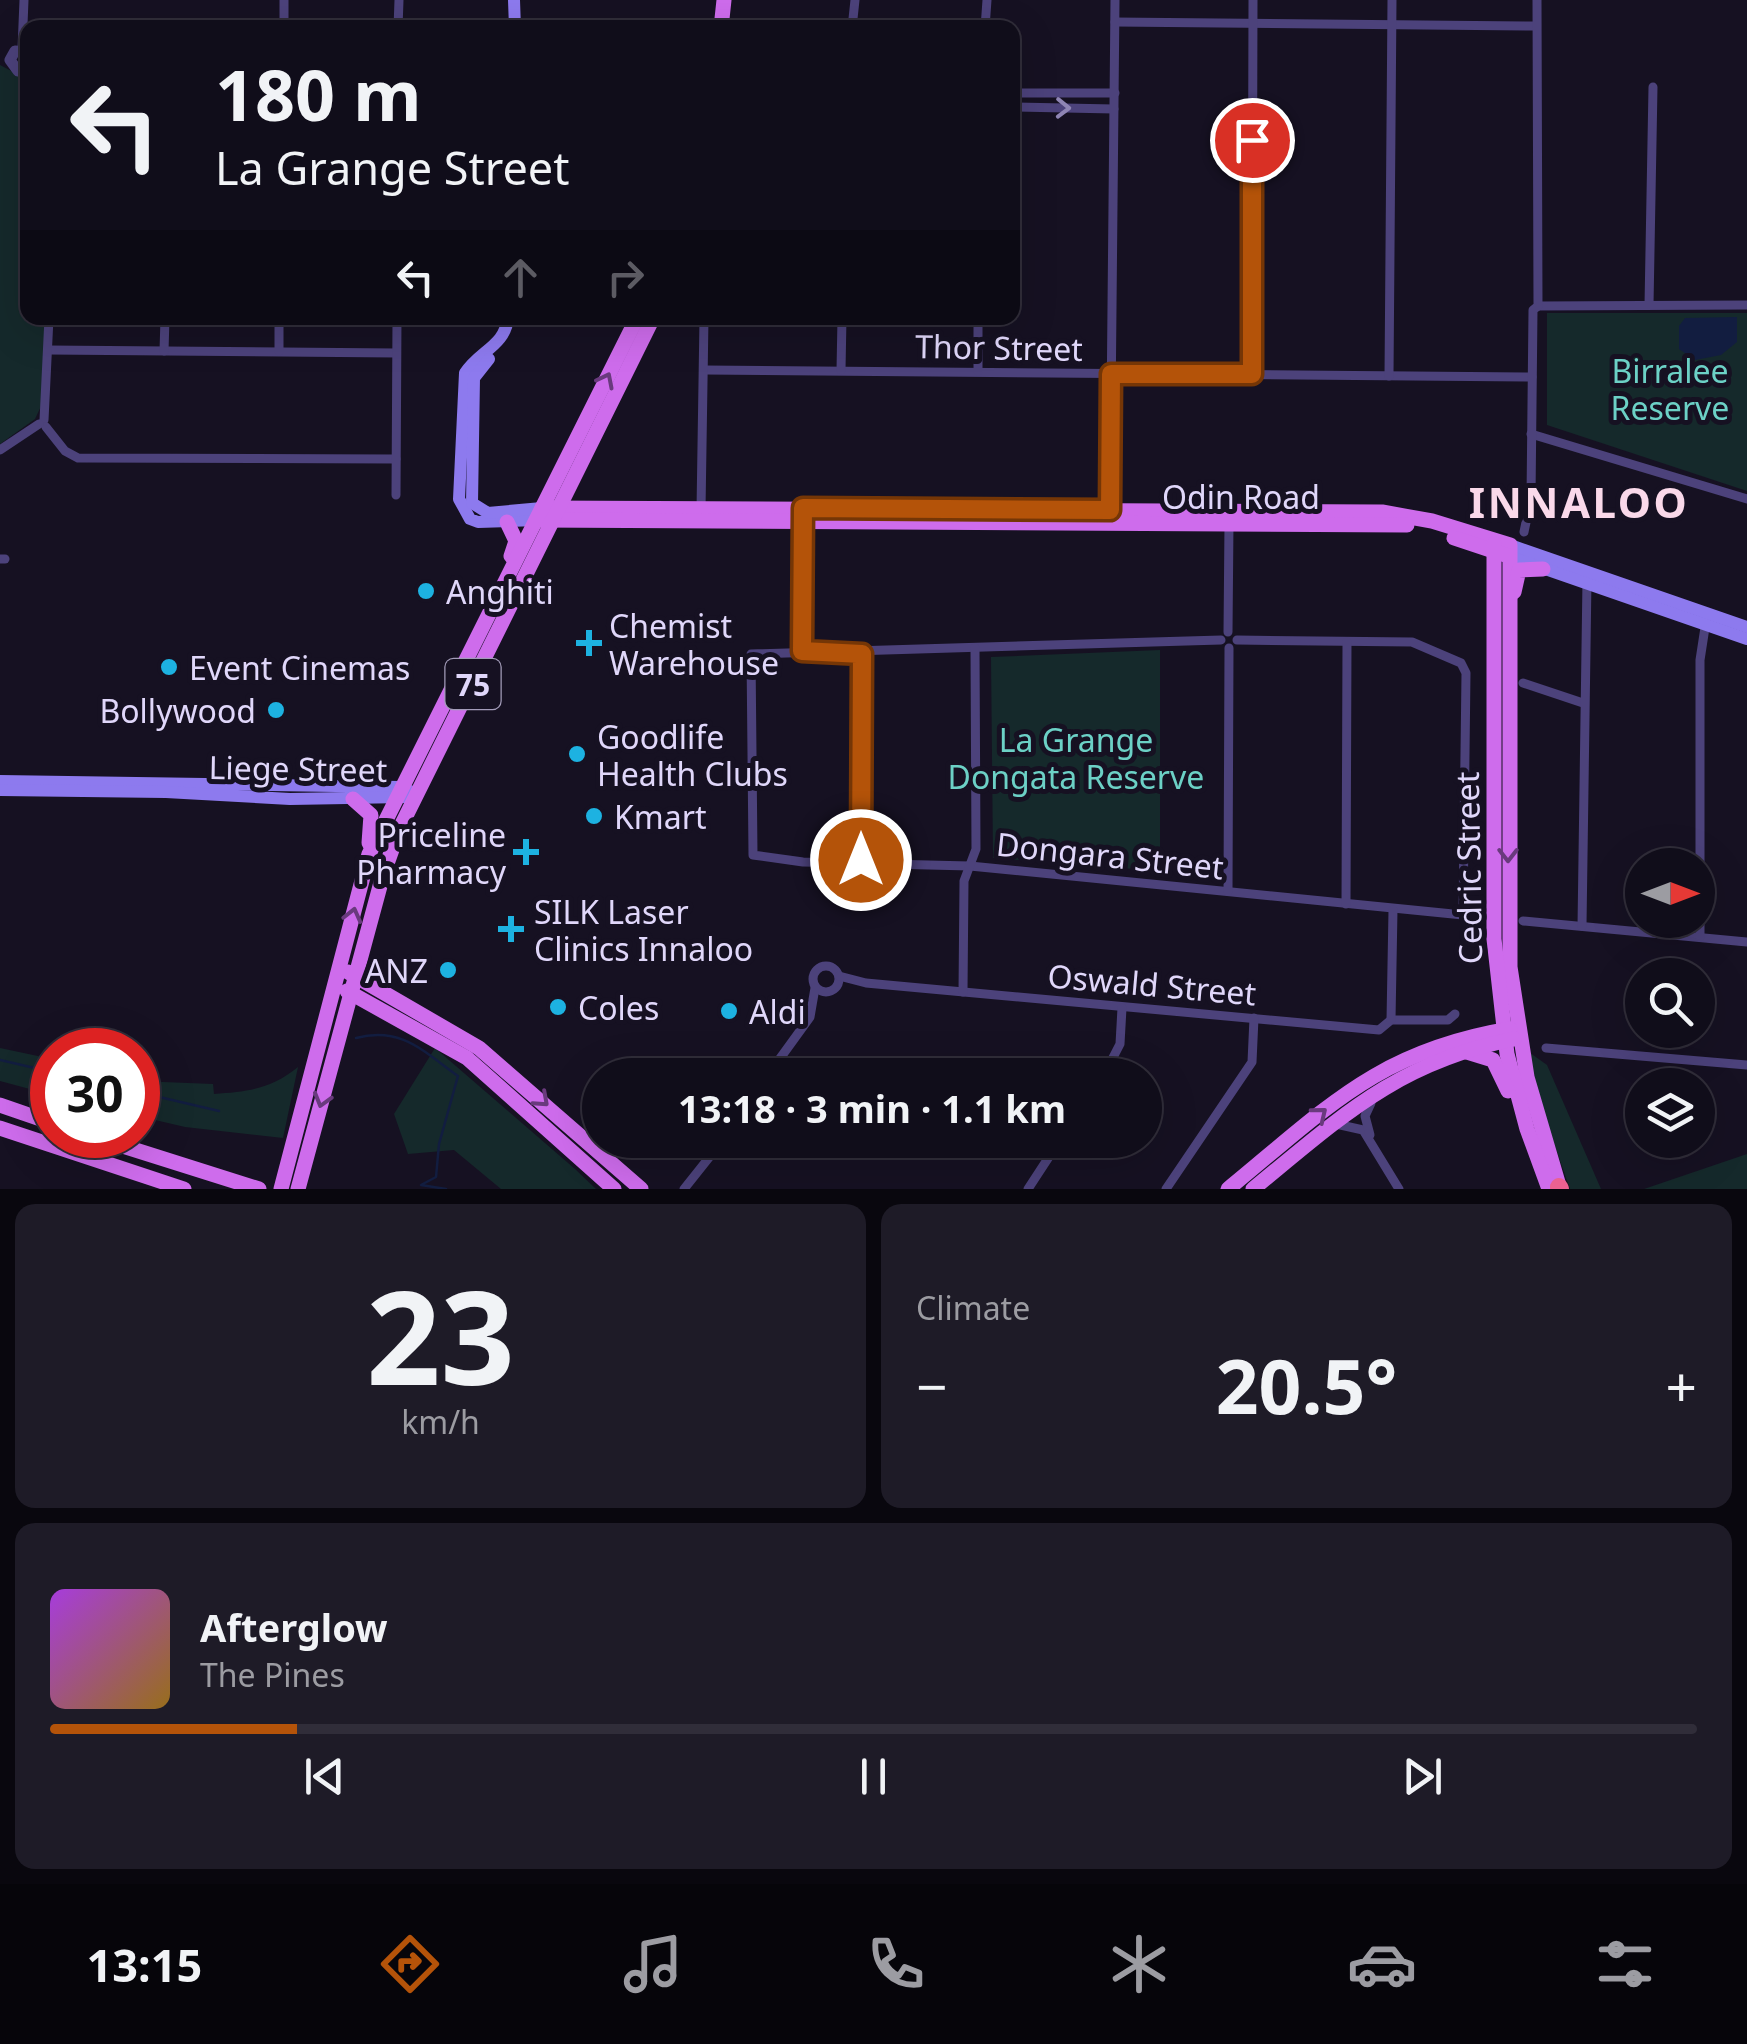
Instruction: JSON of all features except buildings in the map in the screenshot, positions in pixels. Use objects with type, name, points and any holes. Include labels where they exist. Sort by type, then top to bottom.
[{"type":"main road","points":[[509,325],[502,340],[472,361],[464,373],[465,478],[469,496],[480,512],[540,514]]},
{"type":"main road","name":"75","points":[[281,1189],[367,862],[397,793],[444,710],[634,325]]},
{"type":"main road","name":"75","points":[[298,1189],[378,896],[417,794],[556,520],[649,325]]},
{"type":"main road","points":[[594,507],[586,497],[584,480],[619,389]]},
{"type":"main road","points":[[465,478],[459,499],[470,519],[507,522],[540,514]]},
{"type":"main road","name":"Odin Road","points":[[556,520],[594,507],[701,514],[1110,517],[1382,512],[1501,548],[1710,620],[1747,627]]},
{"type":"main road","name":"Odin Road","points":[[540,514],[570,529],[632,527],[647,521],[701,514]]},
{"type":"main road","points":[[490,615],[494,591],[516,541],[507,522]]},
{"type":"main road","name":"Odin Road","points":[[1501,548],[1543,569],[1587,578]]},
{"type":"main road","name":"Cedric Street","points":[[1501,548],[1509,630],[1508,923],[1512,1034],[1527,1129],[1557,1189]]},
{"type":"main road","name":"Cedric Street","points":[[1501,548],[1496,564],[1493,892],[1500,1006],[1512,1034],[1557,1189]]},
{"type":"main road","points":[[1509,630],[1519,570],[1543,569]]},
{"type":"main road","name":"Odin Road","points":[[1710,620],[1747,639]]},
{"type":"main road","name":"Liege Street","points":[[0,780],[417,794]]},
{"type":"main road","name":"Liege Street","points":[[0,790],[353,799],[397,793]]},
{"type":"main road","points":[[353,799],[371,815],[367,862]]},
{"type":"main road","points":[[377,986],[372,949],[378,896]]},
{"type":"main road","points":[[340,968],[478,1048],[641,1189]]},
{"type":"main road","points":[[334,986],[427,1034],[484,1070],[614,1189]]},
{"type":"main road","points":[[1234,1187],[1360,1083],[1487,1022],[1500,1006]]},
{"type":"main road","points":[[348,1012],[359,1008],[427,1034]]},
{"type":"main road","points":[[1430,1047],[1512,1034]]},
{"type":"main road","points":[[1253,1189],[1378,1089],[1458,1051],[1512,1034]]},
{"type":"main road","points":[[1458,1051],[1492,1060],[1505,1080],[1514,1113],[1527,1129]]},
{"type":"main road","points":[[0,1105],[30,1115]]},
{"type":"main road","points":[[0,1128],[184,1189]]},
{"type":"main road","points":[[160,1158],[260,1189]]},
{"type":"main road","points":[[1269,1189],[1290,1159]]},
{"type":"street","points":[[1110,517],[1115,0]]},
{"type":"street","points":[[1252,374],[1253,0]]},
{"type":"street","points":[[1389,376],[1392,0]]},
{"type":"street","points":[[1536,0],[1538,306]]},
{"type":"street","points":[[1115,22],[1536,26]]},
{"type":"street","points":[[1649,304],[1653,88]]},
{"type":"street","points":[[1020,92],[1115,93]]},
{"type":"street","points":[[1020,107],[1114,109]]},
{"type":"street","points":[[1524,532],[1532,498],[1533,310],[1538,306],[1747,305]]},
{"type":"street","points":[[49,325],[43,424],[65,451],[78,458],[396,460]]},
{"type":"street","points":[[164,351],[165,325]]},
{"type":"street","points":[[278,351],[279,325]]},
{"type":"street","points":[[396,495],[397,325]]},
{"type":"street","points":[[701,514],[704,325]]},
{"type":"street","points":[[841,370],[842,325]]},
{"type":"street","points":[[978,325],[978,371]]},
{"type":"street","points":[[50,350],[396,354]]},
{"type":"street","name":"Thor Street","points":[[705,370],[1532,377]]},
{"type":"street","points":[[0,450],[43,424]]},
{"type":"street","points":[[1531,434],[1747,500]]},
{"type":"street","points":[[803,514],[802,651],[862,654],[1226,640],[1347,642],[1346,904]]},
{"type":"street","points":[[1228,891],[1229,517]]},
{"type":"street","points":[[1582,926],[1587,578]]},
{"type":"street","points":[[1586,611],[1605,584]]},
{"type":"street","points":[[1700,848],[1701,647],[1710,620]]},
{"type":"street","name":"Dongara Street","points":[[802,651],[751,654],[753,854],[804,862],[861,860],[970,866],[1463,915],[1466,673],[1461,663],[1412,642],[1347,642]]},
{"type":"street","points":[[963,992],[964,881],[976,849],[974,648]]},
{"type":"street","points":[[861,860],[862,654]]},
{"type":"street","points":[[1522,683],[1584,703]]},
{"type":"street","points":[[1391,1020],[1393,910]]},
{"type":"street","points":[[1523,920],[1625,930]]},
{"type":"street","points":[[1709,938],[1747,942]]},
{"type":"street","points":[[780,1058],[836,985],[834,968],[822,966],[813,976],[816,988],[810,1017]]},
{"type":"street","name":"Oswald Street","points":[[816,988],[866,983],[1379,1030],[1391,1020],[1448,1020],[1455,1014]]},
{"type":"street","points":[[1113,1058],[1120,1044],[1122,1008]]},
{"type":"street","points":[[1166,1189],[1252,1062],[1254,1018]]},
{"type":"street","points":[[1546,1048],[1747,1065]]},
{"type":"street","points":[[1378,1089],[1364,1116],[1372,1142],[1399,1189]]},
{"type":"street","points":[[1334,1124],[1349,1124],[1372,1142]]},
{"type":"street","points":[[684,1189],[710,1158]]},
{"type":"street","points":[[1028,1189],[1047,1158]]},
{"type":"street","points":[[696,1189],[698,1175]]},
{"type":"green space","points":[[0,65],[20,75],[20,325],[44,325],[44,400],[35,419],[0,444]]},
{"type":"green space","name":"Birralee Reserve","points":[[1547,313],[1747,313],[1747,491],[1547,425]]},
{"type":"green space","name":"La Grange Dongata Reserve","points":[[1160,650],[1160,871],[993,858],[991,657]]},
{"type":"green space","points":[[0,1048],[30,1054],[30,1089],[0,1081]]},
{"type":"green space","points":[[435,1048],[596,1189],[501,1189],[454,1150],[408,1154],[394,1114]]},
{"type":"green space","points":[[1526,1050],[1547,1065],[1601,1189],[1570,1189],[1534,1086]]},
{"type":"green space","points":[[298,1067],[283,1138],[160,1121],[160,1082],[213,1084],[214,1094],[268,1085]]},
{"type":"green space","points":[[1747,1154],[1747,1189],[1644,1189]]},
{"type":"water","points":[[1737,317],[1737,342],[1721,355],[1695,360],[1679,349],[1679,326],[1685,318]]},
{"type":"waterway","points":[[356,1038],[399,1038],[458,1076],[439,1144],[436,1177],[421,1185],[446,1189]]},
{"type":"waterway","points":[[0,1060],[30,1067]]},
{"type":"waterway","points":[[160,1097],[219,1111]]},
{"type":"place","name":"Anghiti","points":[[426,591]]},
{"type":"place","name":"Chemist Warehouse","points":[[589,643]]},
{"type":"place","name":"Event Cinemas","points":[[169,667]]},
{"type":"place","name":"Bollywood","points":[[276,710]]},
{"type":"place","name":"Goodlife Health Clubs","points":[[577,754]]},
{"type":"place","name":"Kmart","points":[[594,816]]},
{"type":"place","name":"Priceline Pharmacy","points":[[526,852]]},
{"type":"place","name":"SILK Laser Clinics Innaloo","points":[[511,929]]},
{"type":"place","name":"ANZ","points":[[448,970]]},
{"type":"place","name":"Coles","points":[[558,1007]]},
{"type":"place","name":"Aldi","points":[[729,1011]]},
{"type":"district","name":"INNALOO","points":[[1579,501]]},
{"type":"route","points":[[861,860],[862,654],[802,651],[803,508],[1110,510],[1111,374],[1252,374],[1252,140]]}]
